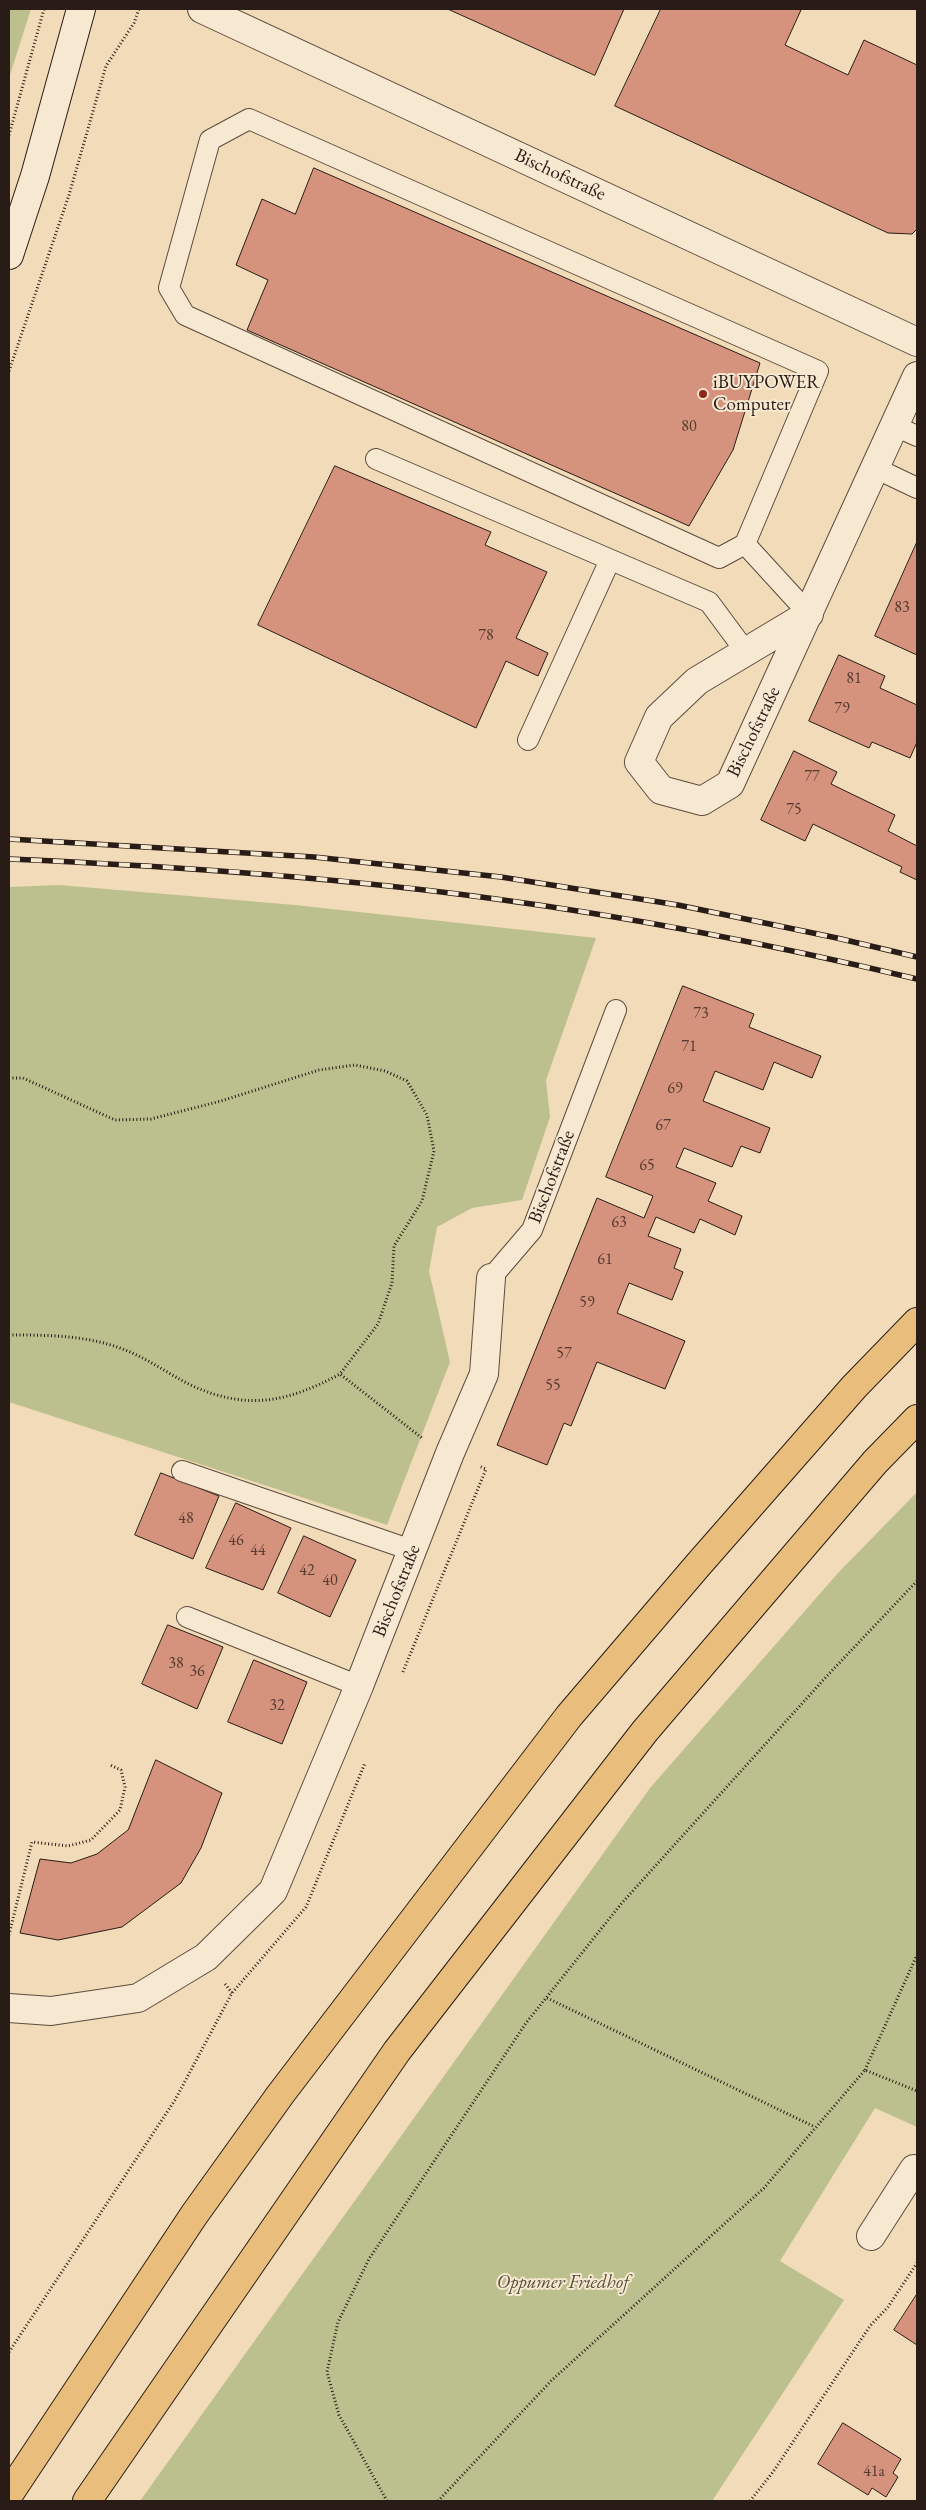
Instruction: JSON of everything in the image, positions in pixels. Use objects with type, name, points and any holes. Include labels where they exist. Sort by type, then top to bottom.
[{"type":"highway","points":[[9,2494],[194,2215],[280,2095],[569,1716],[691,1572],[854,1387],[917,1322]]},
{"type":"highway","points":[[87,2501],[397,2050],[645,1732],[875,1462],[917,1419]]},
{"type":"street","points":[[9,255],[35,176],[81,9]]},
{"type":"street","name":"Bischofstraße","points":[[202,9],[917,342]]},
{"type":"street","name":"Bischofstraße","points":[[809,614],[697,681],[659,716],[639,762],[661,790],[702,801],[730,784],[809,614],[876,468],[906,431],[917,376]]},
{"type":"street","name":"Bischofstraße","points":[[9,2008],[51,2011],[138,1998],[206,1957],[273,1891],[359,1686],[414,1551],[450,1453],[484,1374],[491,1278]]},
{"type":"street","points":[[871,2236],[914,2169],[917,2170]]},
{"type":"lane","points":[[249,119],[818,372],[745,544],[719,558],[185,315],[168,288],[210,140],[249,119]]},
{"type":"lane","points":[[376,459],[708,602],[746,652]]},
{"type":"lane","points":[[876,468],[917,488]]},
{"type":"lane","points":[[745,544],[809,614]]},
{"type":"lane","points":[[528,740],[610,560]]},
{"type":"lane","name":"Bischofstraße","points":[[491,1278],[532,1230],[616,1010]]},
{"type":"lane","points":[[182,1471],[414,1551]]},
{"type":"lane","points":[[186,1617],[359,1686]]},
{"type":"path","points":[[9,134],[44,9]]},
{"type":"path","points":[[9,371],[69,195],[106,66],[134,23],[139,9]]},
{"type":"path","points":[[9,1078],[23,1078],[115,1120],[151,1118],[221,1102],[319,1070],[356,1065],[385,1071],[407,1081],[427,1115],[434,1151],[422,1201],[394,1246],[392,1283],[378,1324],[340,1374],[311,1390],[267,1402],[231,1398],[196,1387],[125,1349],[68,1335],[9,1335]]},
{"type":"path","points":[[340,1374],[416,1435],[450,1453]]},
{"type":"path","points":[[387,2501],[339,2415],[327,2372],[338,2322],[369,2259],[526,2023],[621,1904],[826,1676],[917,1581]]},
{"type":"path","points":[[9,1935],[32,1842],[68,1846],[91,1840],[120,1810],[125,1788],[122,1770],[110,1765]]},
{"type":"path","points":[[438,2501],[552,2380],[764,2188],[865,2070],[917,1955]]},
{"type":"path","points":[[9,2352],[175,2100],[232,1993]]},
{"type":"path","points":[[547,1998],[815,2127]]},
{"type":"path","points":[[865,2070],[917,2091]]},
{"type":"path","points":[[750,2501],[773,2472],[870,2326],[888,2307],[917,2263]]},
{"type":"green space","points":[[9,9],[31,9],[9,78]]},
{"type":"green space","points":[[59,885],[295,905],[596,938],[546,1080],[550,1117],[522,1200],[472,1208],[437,1227],[429,1271],[450,1362],[387,1525],[9,1402],[9,887]]},
{"type":"green space","name":"Oppumer Friedhof","points":[[917,1492],[917,2127],[875,2108],[780,2261],[844,2300],[712,2501],[140,2501],[650,1788],[838,1573]]},
{"type":"building","points":[[448,9],[624,9],[595,75]]},
{"type":"building","points":[[661,9],[797,9],[801,10],[785,45],[848,75],[864,40],[917,65],[917,229],[912,234],[888,233],[615,106]]},
{"type":"building","points":[[314,168],[760,363],[733,450],[689,526],[247,330],[268,280],[236,265],[262,199],[295,214]]},
{"type":"building","points":[[335,466],[491,532],[485,545],[547,572],[516,638],[548,653],[538,676],[506,661],[476,728],[258,625]]},
{"type":"building","points":[[917,542],[917,655],[875,636]]},
{"type":"building","points":[[839,655],[885,676],[880,688],[917,705],[917,742],[910,758],[872,742],[869,748],[809,721]]},
{"type":"building","points":[[794,751],[837,772],[831,784],[895,815],[888,831],[917,846],[917,880],[900,872],[902,867],[813,824],[805,841],[761,820]]},
{"type":"building","points":[[683,986],[754,1014],[749,1027],[821,1056],[812,1078],[774,1062],[763,1090],[715,1071],[703,1101],[770,1128],[760,1153],[741,1146],[732,1167],[684,1148],[676,1167],[716,1183],[708,1201],[742,1216],[735,1235],[700,1219],[694,1233],[656,1217],[648,1236],[681,1249],[674,1268],[683,1272],[672,1300],[629,1283],[617,1313],[685,1341],[665,1389],[597,1362],[571,1426],[564,1423],[547,1465],[497,1445],[597,1198],[644,1218],[653,1196],[606,1177]]},
{"type":"building","points":[[161,1473],[219,1496],[193,1559],[135,1535]]},
{"type":"building","points":[[236,1503],[291,1528],[263,1590],[206,1568]]},
{"type":"building","points":[[304,1536],[356,1560],[330,1617],[278,1593]]},
{"type":"building","points":[[168,1625],[223,1647],[197,1709],[142,1684]]},
{"type":"building","points":[[254,1660],[307,1682],[282,1744],[228,1722]]},
{"type":"building","points":[[156,1760],[222,1793],[201,1848],[181,1883],[122,1927],[58,1940],[20,1933],[40,1859],[71,1863],[97,1854],[128,1830]]},
{"type":"building","points":[[917,2294],[917,2345],[894,2330]]},
{"type":"building","points":[[843,2423],[901,2459],[893,2473],[898,2477],[886,2497],[872,2488],[868,2495],[818,2464]]},
{"type":"railway","points":[[9,839],[314,857],[501,877],[678,905],[837,938],[917,957]]},
{"type":"railway","points":[[9,859],[253,873],[375,884],[496,899],[708,934],[813,955],[917,979]]},
{"type":"place","name":"iBUYPOWER Computer","points":[[703,394]]}]
